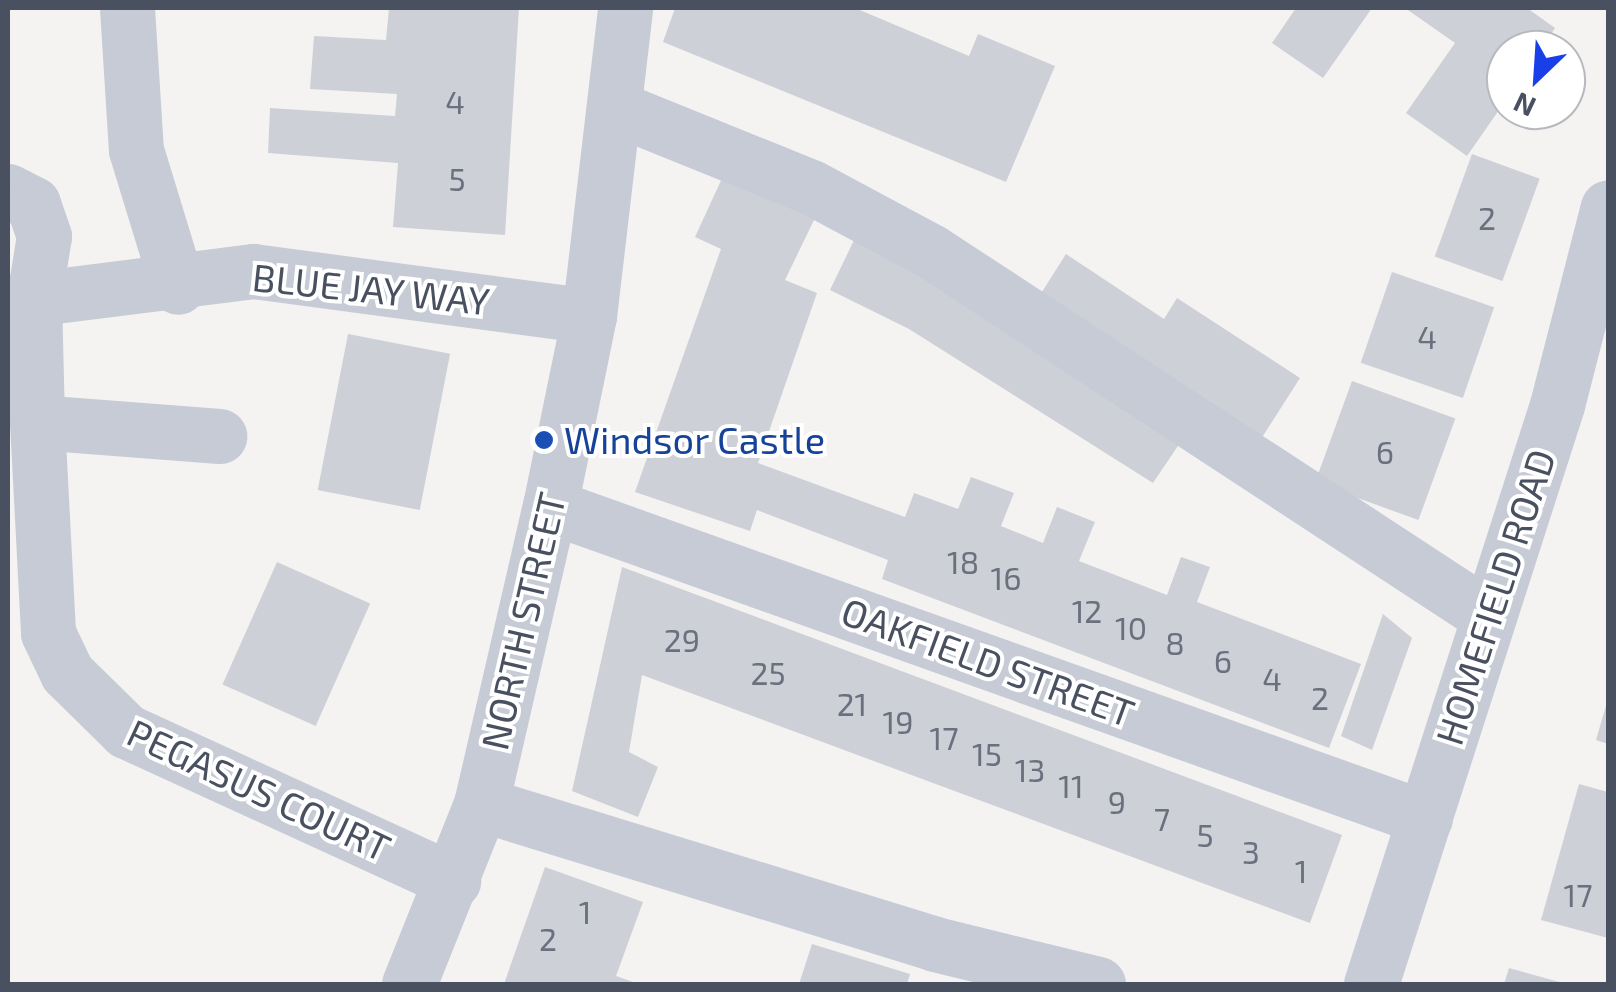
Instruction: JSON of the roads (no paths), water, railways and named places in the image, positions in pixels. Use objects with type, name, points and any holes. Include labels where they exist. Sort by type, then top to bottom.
[{"type":"street","points":[[127,8],[136,150],[178,287]]},
{"type":"street","name":"NORTH STREET","points":[[409,984],[481,804],[550,506],[589,316],[618,110],[625,8]]},
{"type":"street","points":[[618,110],[811,187],[932,252],[1488,616]]},
{"type":"street","name":"PEGASUS COURT","points":[[8,192],[32,204],[44,236],[21,300],[36,422],[48,633],[93,705],[188,764],[453,881]]},
{"type":"street","name":"HOMEFIELD ROAD","points":[[1371,984],[1488,616],[1608,207]]},
{"type":"street","name":"BLUE JAY WAY","points":[[21,300],[178,287],[253,271],[589,316]]},
{"type":"street","points":[[36,422],[219,436]]},
{"type":"street","name":"OAKFIELD STREET","points":[[550,506],[1425,818]]},
{"type":"street","points":[[481,804],[929,964],[1098,984]]},
{"type":"place","name":"Windsor Castle","points":[[544,440]]}]
